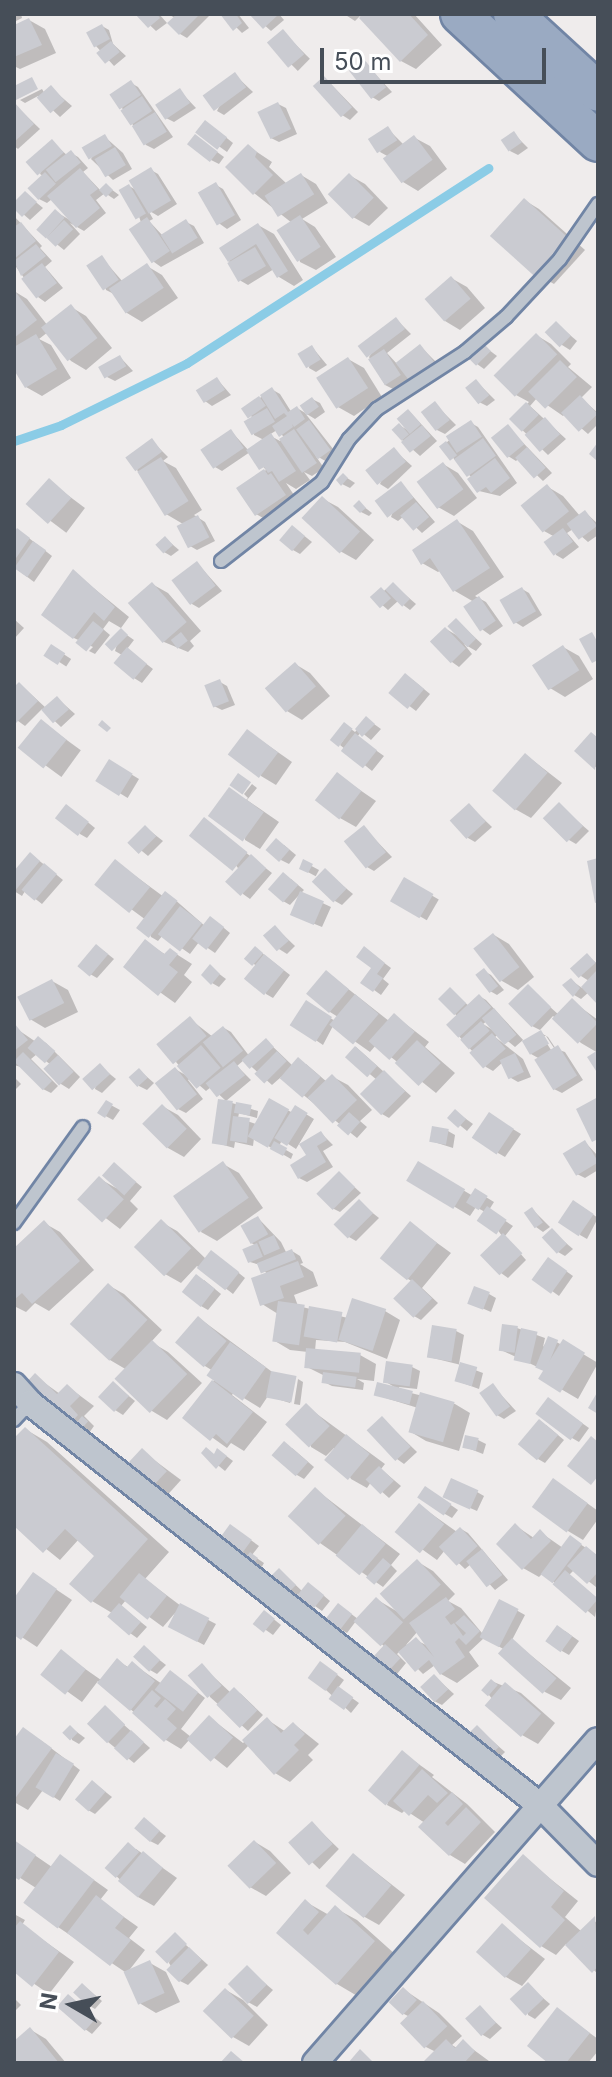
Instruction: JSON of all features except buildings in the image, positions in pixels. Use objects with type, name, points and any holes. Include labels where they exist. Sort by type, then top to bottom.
[{"type":"highway","points":[[460,14],[598,142]]},
{"type":"highway","points":[[513,14],[598,92]]},
{"type":"street","points":[[19,1403],[541,1806],[598,1864]]},
{"type":"street","points":[[315,2063],[598,1740]]},
{"type":"lane","points":[[221,561],[322,482],[349,439],[377,409],[465,352],[506,317],[560,259],[598,204]]},
{"type":"lane","points":[[14,1223],[83,1127]]},
{"type":"waterway","points":[[14,441],[61,425],[187,363],[488,168]]}]
